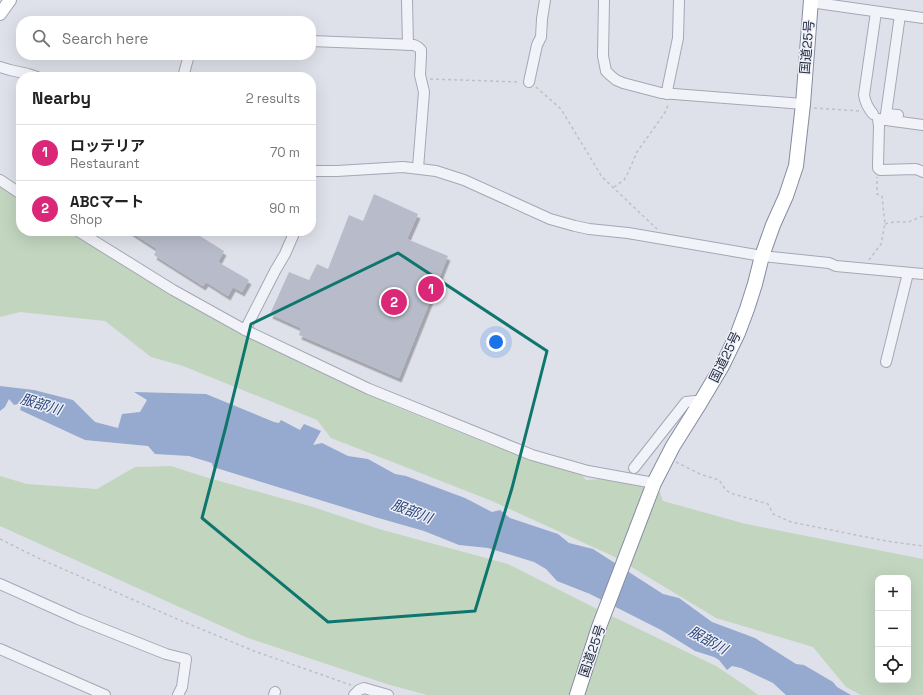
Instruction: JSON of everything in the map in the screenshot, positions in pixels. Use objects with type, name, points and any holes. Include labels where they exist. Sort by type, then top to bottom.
[{"type":"highway","name":"国道25号","points":[[577,695],[600,627],[654,483],[673,446],[722,366],[738,333],[755,284],[762,256],[773,225],[786,196],[796,166],[811,0]]},
{"type":"main road","points":[[0,14],[10,0]]},
{"type":"street","points":[[407,0],[408,45]]},
{"type":"street","points":[[529,82],[537,45],[541,37],[545,0]]},
{"type":"street","points":[[604,0],[603,56],[606,71],[616,80],[667,94],[802,105]]},
{"type":"street","points":[[667,94],[678,38],[679,0]]},
{"type":"street","points":[[811,0],[817,3],[923,18]]},
{"type":"street","points":[[873,114],[865,101],[864,95],[876,12]]},
{"type":"street","points":[[900,15],[886,114],[923,119]]},
{"type":"street","points":[[316,41],[414,45],[421,50],[420,75],[424,92],[418,168]]},
{"type":"street","points":[[184,72],[188,60]]},
{"type":"street","points":[[0,67],[16,72]]},
{"type":"street","points":[[923,125],[878,119],[880,126],[878,168],[880,170],[916,169],[923,172]]},
{"type":"street","points":[[316,171],[392,168],[418,168],[436,171],[464,180],[543,216],[589,229],[628,233],[762,256],[829,263],[836,266],[923,274]]},
{"type":"street","points":[[0,180],[16,191]]},
{"type":"street","points":[[86,236],[173,290],[246,330],[369,388],[532,455],[588,471],[654,483]]},
{"type":"street","points":[[246,330],[285,254],[292,236]]},
{"type":"street","points":[[886,362],[908,272]]},
{"type":"street","points":[[634,468],[686,402],[695,401],[700,403]]},
{"type":"street","points":[[0,584],[78,619],[166,654],[186,660],[182,687],[178,695]]},
{"type":"street","points":[[0,649],[100,694]]},
{"type":"street","points":[[356,692],[364,688],[388,695]]},
{"type":"path","points":[[420,75],[429,79],[532,83],[561,109],[602,177],[662,234],[663,239]]},
{"type":"path","points":[[614,187],[624,180],[637,152],[664,114],[668,105],[667,94]]},
{"type":"path","points":[[802,105],[873,114]]},
{"type":"path","points":[[863,268],[881,244],[885,224],[882,196],[877,194],[877,170],[880,170]]},
{"type":"path","points":[[885,224],[894,222],[908,222],[923,216]]},
{"type":"path","points":[[667,458],[700,474],[720,480],[725,489],[730,493],[768,504],[773,514],[791,522],[886,541],[923,546]]},
{"type":"path","points":[[0,539],[38,558],[254,651],[356,686],[356,692]]},
{"type":"highlighted area","points":[[398,253],[547,351],[512,488],[475,611],[328,622],[202,518],[251,324]]},
{"type":"green space","points":[[0,187],[16,197],[16,236],[77,236],[174,296],[244,336],[394,406],[486,443],[556,467],[580,473],[586,480],[600,479],[644,487],[660,492],[663,501],[746,524],[923,559],[923,695],[861,695],[846,687],[813,647],[716,618],[615,557],[492,501],[331,438],[317,420],[183,366],[151,357],[105,321],[20,312],[0,317]]},
{"type":"green space","points":[[171,466],[313,507],[379,529],[508,564],[595,608],[716,666],[758,695],[427,695],[390,685],[248,638],[0,526],[0,476],[27,484],[97,489],[135,467]]},
{"type":"water","name":"服部川","points":[[0,386],[34,390],[73,400],[95,422],[118,428],[122,414],[140,412],[147,400],[134,392],[206,394],[274,422],[279,423],[281,420],[300,430],[304,424],[321,431],[313,445],[322,443],[348,456],[368,459],[395,474],[406,476],[465,498],[492,512],[500,510],[510,518],[558,534],[569,543],[593,549],[663,594],[679,598],[712,622],[755,638],[796,664],[804,665],[833,682],[837,687],[851,695],[786,695],[773,683],[741,668],[732,666],[727,670],[719,660],[714,657],[695,651],[661,630],[590,594],[557,581],[546,569],[534,562],[488,548],[459,545],[424,531],[213,467],[212,463],[189,456],[155,454],[148,446],[85,440],[20,410],[22,403],[14,405],[9,399],[5,407],[0,411]]},
{"type":"building","points":[[374,194],[418,214],[407,239],[448,256],[399,378],[299,335],[301,328],[270,314],[289,272],[309,280],[317,264],[328,269],[349,215],[363,221]]},
{"type":"building","points":[[137,236],[200,236],[224,251],[218,262],[249,280],[242,292],[233,287],[228,296],[206,282],[203,286],[154,255],[157,249]]},
{"type":"place","name":"ロッテリア","points":[[431,289]]},
{"type":"place","name":"ABCマート","points":[[394,302]]}]
